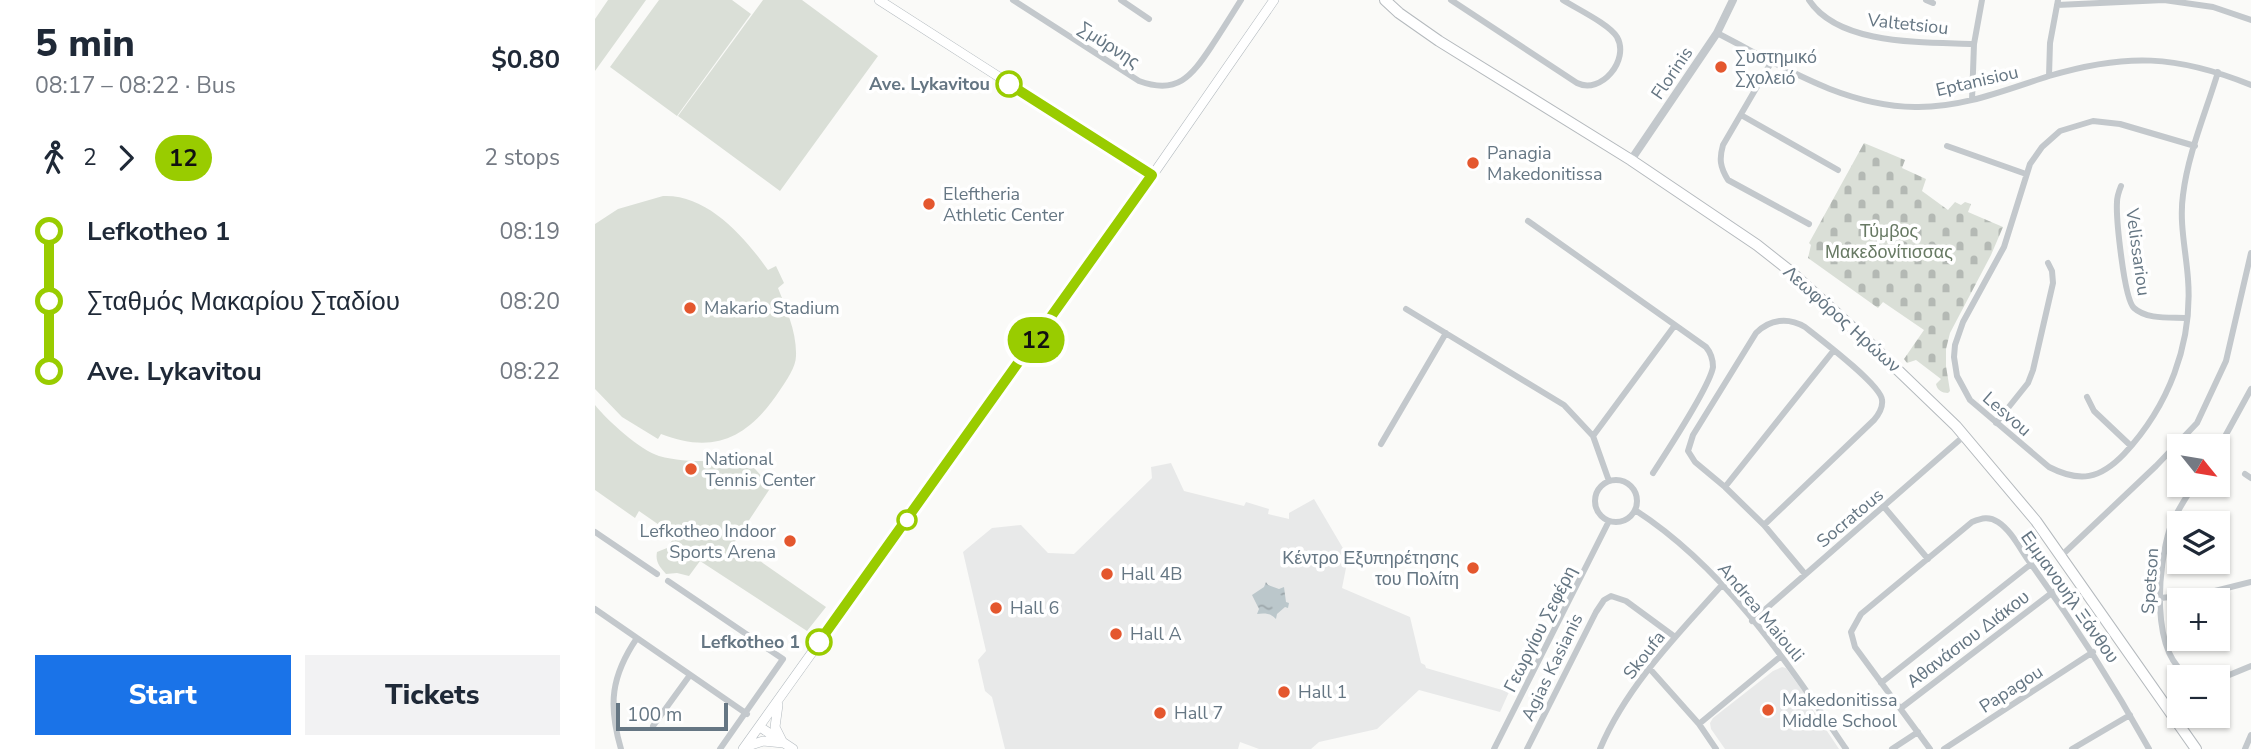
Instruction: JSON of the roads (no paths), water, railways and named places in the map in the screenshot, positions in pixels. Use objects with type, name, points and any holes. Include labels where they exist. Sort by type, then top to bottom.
[{"type":"main road","points":[[880,0],[1152,175]]},
{"type":"main road","points":[[744,749],[1274,0]]},
{"type":"main road","name":"Λεωφόρος Ηρώων","points":[[1385,0],[1439,41],[1631,160],[1757,245],[1790,271],[1878,351],[1942,412],[2036,521],[2196,749]]},
{"type":"main road","points":[[781,698],[775,724],[783,743]]},
{"type":"main road","points":[[760,727],[793,749]]},
{"type":"main road","points":[[744,749],[758,741],[783,743]]},
{"type":"street","name":"Σμύρνης","points":[[1013,0],[1139,81],[1156,86],[1176,84],[1190,76],[1241,0]]},
{"type":"street","points":[[1121,0],[1149,19]]},
{"type":"street","points":[[1451,0],[1577,83],[1583,86],[1595,85],[1606,78],[1615,64],[1621,48],[1619,41],[1609,29],[1563,0]]},
{"type":"street","name":"Florinis","points":[[1631,160],[1717,33],[1733,0]]},
{"type":"street","name":"Valtetsiou","points":[[1809,0],[1817,10],[1839,24],[1872,36],[1895,40],[1974,44]]},
{"type":"street","points":[[1972,100],[1974,44],[1982,0]]},
{"type":"street","points":[[2049,76],[2050,43],[2057,3],[2131,0],[2193,3],[2251,20]]},
{"type":"street","name":"Eptanisiou","points":[[1717,33],[1828,89],[1872,102],[1915,107],[1972,100],[2086,66],[2118,61],[2177,63],[2218,72],[2243,82]]},
{"type":"street","points":[[1772,61],[1723,145],[1721,169],[1728,180],[1809,224]]},
{"type":"street","name":"Lesvou","points":[[2195,146],[2120,124],[2093,121],[2072,126],[2052,137],[2034,156],[2004,247],[1963,323],[1955,345],[1957,376],[1964,393],[2049,467],[2070,476],[2094,476],[2105,471],[2131,446],[2153,418],[2171,384],[2179,361],[2187,318],[2189,282],[2183,238],[2183,196],[2218,72]]},
{"type":"street","points":[[1741,115],[1838,170]]},
{"type":"street","points":[[1947,146],[2026,174]]},
{"type":"street","name":"Velissariou","points":[[2121,186],[2117,197],[2117,211],[2126,293],[2132,307],[2154,317],[2187,318]]},
{"type":"street","points":[[1528,221],[1710,351],[1713,365],[1706,383],[1653,473]]},
{"type":"street","points":[[2061,556],[2197,423],[2226,361],[2251,253]]},
{"type":"street","points":[[1996,423],[2028,383],[2033,370],[2053,283],[2048,263]]},
{"type":"street","points":[[1406,309],[1564,405],[1593,436],[1609,481]]},
{"type":"street","points":[[1764,525],[1874,420],[1881,408],[1882,398],[1877,389],[1835,350],[1793,321],[1771,322],[1752,338],[1689,442],[1688,451],[1695,462],[1764,525],[1805,574]]},
{"type":"street","points":[[1593,436],[1675,325]]},
{"type":"street","points":[[1381,444],[1446,333]]},
{"type":"street","points":[[1725,487],[1835,350]]},
{"type":"street","points":[[2226,434],[2251,389]]},
{"type":"street","points":[[2087,397],[2094,411],[2131,446]]},
{"type":"street","name":"Socratous","points":[[1752,621],[1885,508],[1964,436]]},
{"type":"street","points":[[1609,481],[1622,481],[1633,488],[1637,499],[1635,510],[1622,522],[1609,521],[1599,514],[1595,502],[1598,489],[1609,481]]},
{"type":"street","name":"Spetson","points":[[2176,665],[2162,628],[2160,598],[2170,529],[2187,497]]},
{"type":"street","points":[[1885,508],[1928,559]]},
{"type":"street","name":"Andrea Maiouli","points":[[1635,510],[1674,539],[1722,585],[1781,656],[1846,749]]},
{"type":"street","name":"Εμμανουήλ Ξάνθου","points":[[1881,683],[1855,647],[1851,632],[1861,614],[1972,522],[1990,518],[2005,527],[2053,592],[2093,652],[2149,749]]},
{"type":"street","name":"Γεωργίου Σεφέρη","points":[[1494,749],[1609,521]]},
{"type":"street","points":[[595,532],[657,573]]},
{"type":"street","name":"Αθανάσιου Διάκου","points":[[1881,683],[2031,564]]},
{"type":"street","points":[[668,581],[783,659],[720,749]]},
{"type":"street","points":[[2160,598],[2203,594],[2251,582]]},
{"type":"street","name":"Skoufa","points":[[1600,749],[1623,707],[1650,669],[1722,585]]},
{"type":"street","name":"Αθανάσιου Διάκου","points":[[1901,708],[2053,592]]},
{"type":"street","name":"Agias Kasianis","points":[[1527,749],[1595,612],[1604,600],[1611,596],[1626,601],[1675,637]]},
{"type":"street","points":[[595,609],[747,714]]},
{"type":"street","points":[[621,749],[614,725],[614,687],[619,669],[637,638]]},
{"type":"street","name":"Papagou","points":[[1944,749],[2093,652]]},
{"type":"street","points":[[1699,724],[1781,656]]},
{"type":"street","points":[[2230,675],[2251,666]]},
{"type":"street","points":[[1650,669],[1699,724],[1717,749]]},
{"type":"street","points":[[653,726],[690,675]]},
{"type":"street","points":[[1881,683],[1930,749]]},
{"type":"street","points":[[2072,749],[2130,715]]},
{"type":"street","points":[[1892,749],[1918,732]]},
{"type":"street","points":[[2245,749],[2251,734]]},
{"type":"water","points":[[1266,582],[1279,589],[1284,587],[1286,602],[1289,603],[1288,608],[1285,607],[1277,614],[1276,619],[1267,614],[1257,614],[1259,609],[1252,595],[1264,587]]},
{"type":"place","name":"Συστημικó Σχολειó","points":[[1721,67]]},
{"type":"place","name":"Ave. Lykavitou","points":[[1009,84]]},
{"type":"place","name":"Panagia Makedonitissa","points":[[1473,163]]},
{"type":"place","name":"Eleftheria Athletic Center","points":[[929,204]]},
{"type":"place","name":"Makario Stadium","points":[[690,308]]},
{"type":"place","name":"National Tennis Center","points":[[691,469]]},
{"type":"place","name":"Lefkotheo Indoor Sports Arena","points":[[790,541]]},
{"type":"place","name":"Κέντρο Εξυπηρέτησης του Πολίτη","points":[[1473,568]]},
{"type":"place","name":"Hall 4B","points":[[1107,574]]},
{"type":"place","name":"Hall 6","points":[[996,608]]},
{"type":"place","name":"Hall A","points":[[1116,634]]},
{"type":"place","name":"Lefkotheo 1","points":[[819,642]]},
{"type":"place","name":"Hall 1","points":[[1284,692]]},
{"type":"place","name":"Makedonitissa Middle School","points":[[1768,710]]},
{"type":"place","name":"Hall 7","points":[[1160,713]]},
{"type":"park label","name":"Τύμβος Μακεδονίτισσας","points":[[1889,241]]}]
